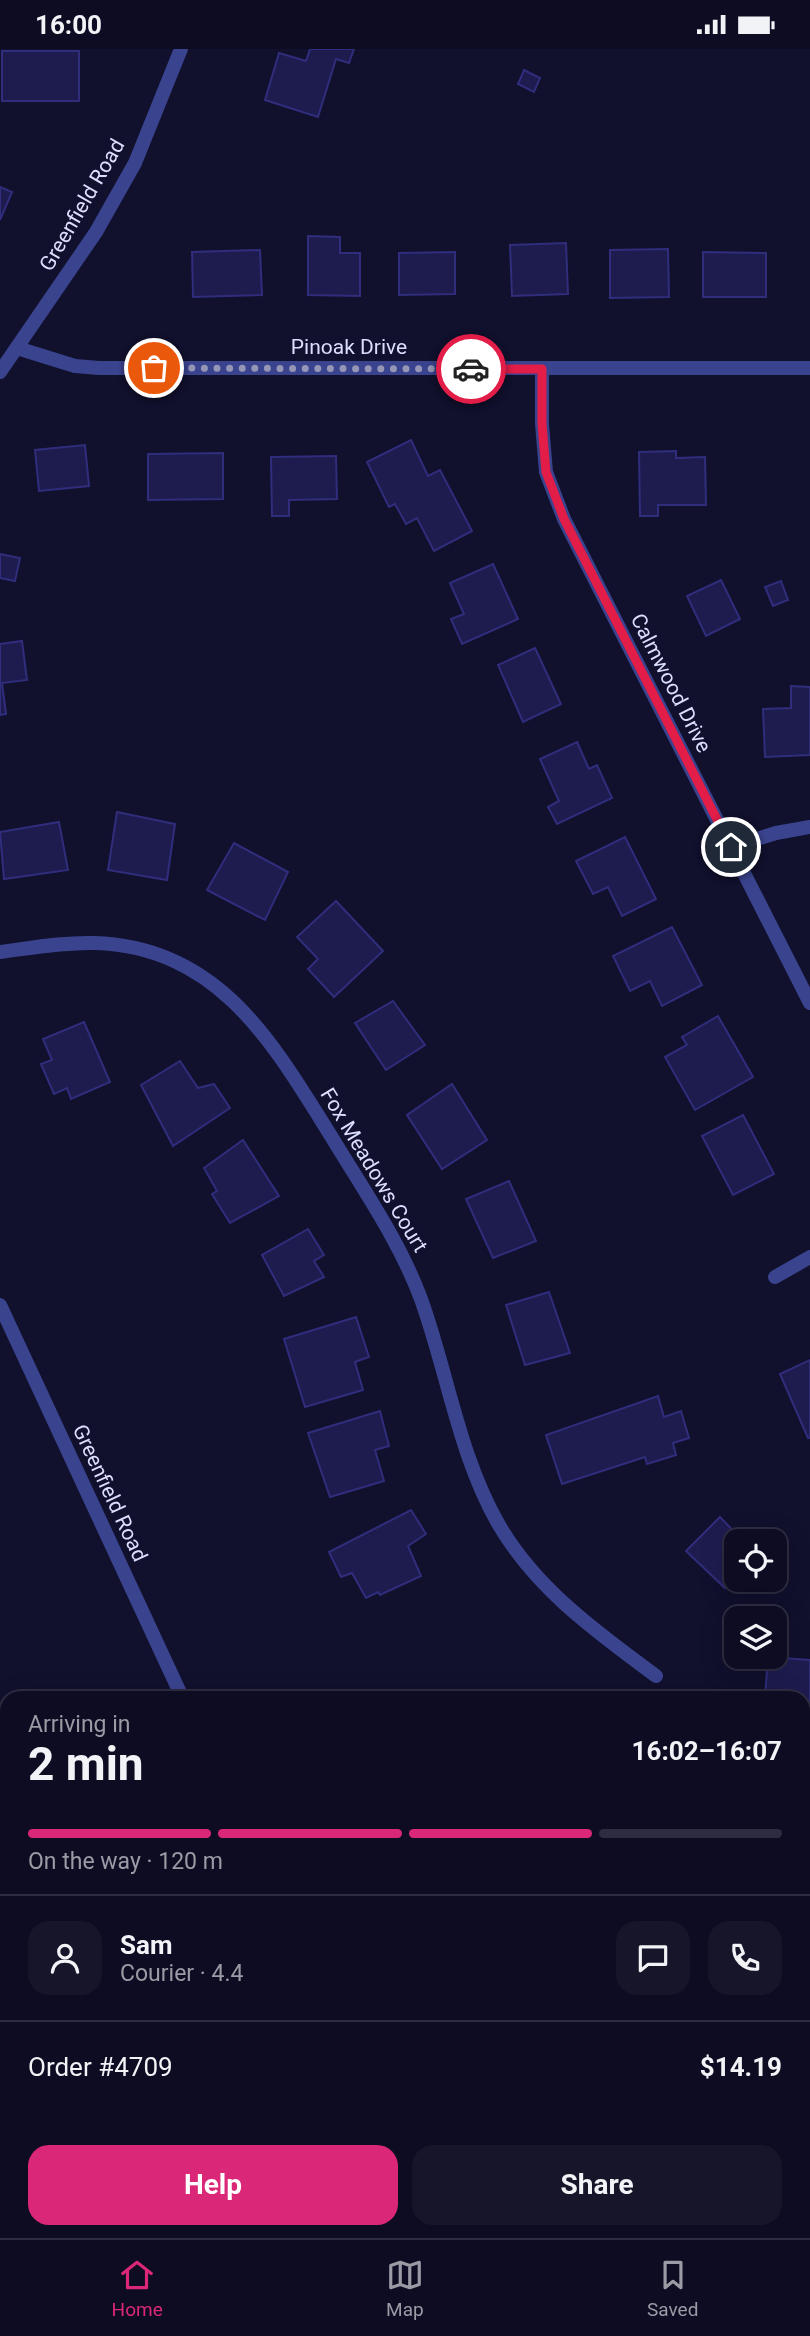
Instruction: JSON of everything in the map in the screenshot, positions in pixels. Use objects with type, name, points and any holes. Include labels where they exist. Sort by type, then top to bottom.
[{"type":"street","name":"Greenfield Road","points":[[0,372],[96,232],[135,163],[181,49]]},
{"type":"street","name":"Pinoak Drive","points":[[17,348],[75,366],[99,368],[810,368]]},
{"type":"street","name":"Calmwood Drive","points":[[542,369],[542,424],[546,472],[564,519],[810,1003]]},
{"type":"street","points":[[731,847],[776,833],[810,827]]},
{"type":"street","name":"Fox Meadows Court","points":[[0,953],[61,945],[120,945],[155,954],[185,967],[215,983],[243,1009],[288,1067],[405,1261],[421,1300],[477,1483],[510,1542],[568,1608],[656,1676]]},
{"type":"street","points":[[775,1277],[810,1257]]},
{"type":"street","name":"Greenfield Road","points":[[0,1305],[179,1691]]},
{"type":"building","points":[[310,49],[354,49],[349,63],[336,59],[318,117],[265,100],[279,53],[306,61]]},
{"type":"building","points":[[2,51],[79,51],[79,101],[2,101]]},
{"type":"building","points":[[524,70],[540,78],[534,92],[518,84]]},
{"type":"building","points":[[0,187],[12,192],[0,220]]},
{"type":"building","points":[[308,236],[340,237],[340,253],[360,253],[360,296],[308,295]]},
{"type":"building","points":[[566,243],[568,294],[512,296],[510,245]]},
{"type":"building","points":[[668,249],[669,297],[610,298],[610,250]]},
{"type":"building","points":[[260,250],[262,295],[193,297],[192,252]]},
{"type":"building","points":[[455,252],[455,294],[399,295],[399,253]]},
{"type":"building","points":[[703,252],[766,253],[766,297],[703,297]]},
{"type":"building","points":[[411,440],[428,476],[440,470],[472,531],[434,551],[417,518],[406,524],[395,504],[389,507],[367,462]]},
{"type":"building","points":[[85,445],[89,486],[39,491],[35,450]]},
{"type":"building","points":[[676,451],[676,458],[705,457],[706,505],[658,505],[658,516],[640,516],[639,452]]},
{"type":"building","points":[[223,453],[223,499],[148,500],[148,454]]},
{"type":"building","points":[[336,456],[337,499],[289,500],[289,516],[272,516],[271,457]]},
{"type":"building","points":[[0,554],[20,558],[15,581],[0,578]]},
{"type":"building","points":[[493,564],[518,619],[462,644],[451,619],[464,614],[450,583]]},
{"type":"building","points":[[721,580],[740,619],[706,636],[687,596]]},
{"type":"building","points":[[781,581],[788,600],[773,606],[765,587]]},
{"type":"building","points":[[22,641],[27,680],[2,683],[6,714],[0,715],[0,644]]},
{"type":"building","points":[[535,648],[561,704],[523,722],[498,665]]},
{"type":"building","points":[[791,686],[810,687],[810,755],[765,757],[763,709],[791,708]]},
{"type":"building","points":[[577,742],[589,769],[597,765],[612,798],[557,824],[548,807],[559,801],[540,759]]},
{"type":"building","points":[[117,812],[175,824],[167,880],[108,870]]},
{"type":"building","points":[[59,822],[68,870],[4,879],[0,832]]},
{"type":"building","points":[[625,837],[656,899],[622,916],[608,887],[593,894],[576,861]]},
{"type":"building","points":[[234,843],[288,872],[265,920],[207,890]]},
{"type":"building","points":[[336,901],[383,951],[334,997],[308,969],[318,959],[297,937]]},
{"type":"building","points":[[672,927],[702,985],[662,1006],[650,981],[630,991],[613,956]]},
{"type":"building","points":[[393,1001],[425,1045],[386,1070],[355,1023]]},
{"type":"building","points":[[718,1016],[753,1077],[695,1110],[665,1057],[687,1045],[682,1037]]},
{"type":"building","points":[[84,1022],[110,1082],[71,1099],[67,1088],[54,1094],[41,1064],[52,1060],[43,1039]]},
{"type":"building","points":[[180,1061],[198,1088],[214,1084],[230,1108],[173,1146],[141,1085]]},
{"type":"building","points":[[452,1084],[487,1140],[442,1169],[407,1115]]},
{"type":"building","points":[[743,1115],[774,1174],[733,1195],[702,1136]]},
{"type":"building","points":[[243,1140],[279,1196],[230,1223],[212,1194],[217,1191],[204,1168]]},
{"type":"building","points":[[509,1181],[536,1241],[493,1258],[466,1199]]},
{"type":"building","points":[[308,1229],[324,1255],[314,1261],[324,1277],[284,1296],[262,1255]]},
{"type":"building","points":[[549,1292],[570,1353],[525,1365],[506,1305]]},
{"type":"building","points":[[356,1317],[369,1357],[355,1362],[363,1390],[305,1407],[284,1339]]},
{"type":"building","points":[[810,1360],[810,1438],[808,1438],[780,1374]]},
{"type":"building","points":[[658,1396],[664,1417],[681,1411],[689,1438],[673,1443],[676,1455],[647,1464],[645,1457],[562,1484],[546,1435]]},
{"type":"building","points":[[380,1411],[389,1446],[375,1450],[384,1481],[330,1497],[308,1433]]},
{"type":"building","points":[[411,1510],[426,1534],[408,1546],[421,1576],[380,1595],[378,1592],[366,1598],[352,1573],[341,1577],[329,1552]]},
{"type":"building","points":[[720,1517],[732,1529],[724,1529],[724,1587],[686,1551]]},
{"type":"building","points":[[787,1658],[810,1660],[810,1691],[765,1691],[767,1669],[787,1669]]},
{"type":"way so far","points":[[154,368],[471,369]]},
{"type":"route","points":[[471,369],[542,369],[542,424],[546,472],[564,519],[731,847]]}]
